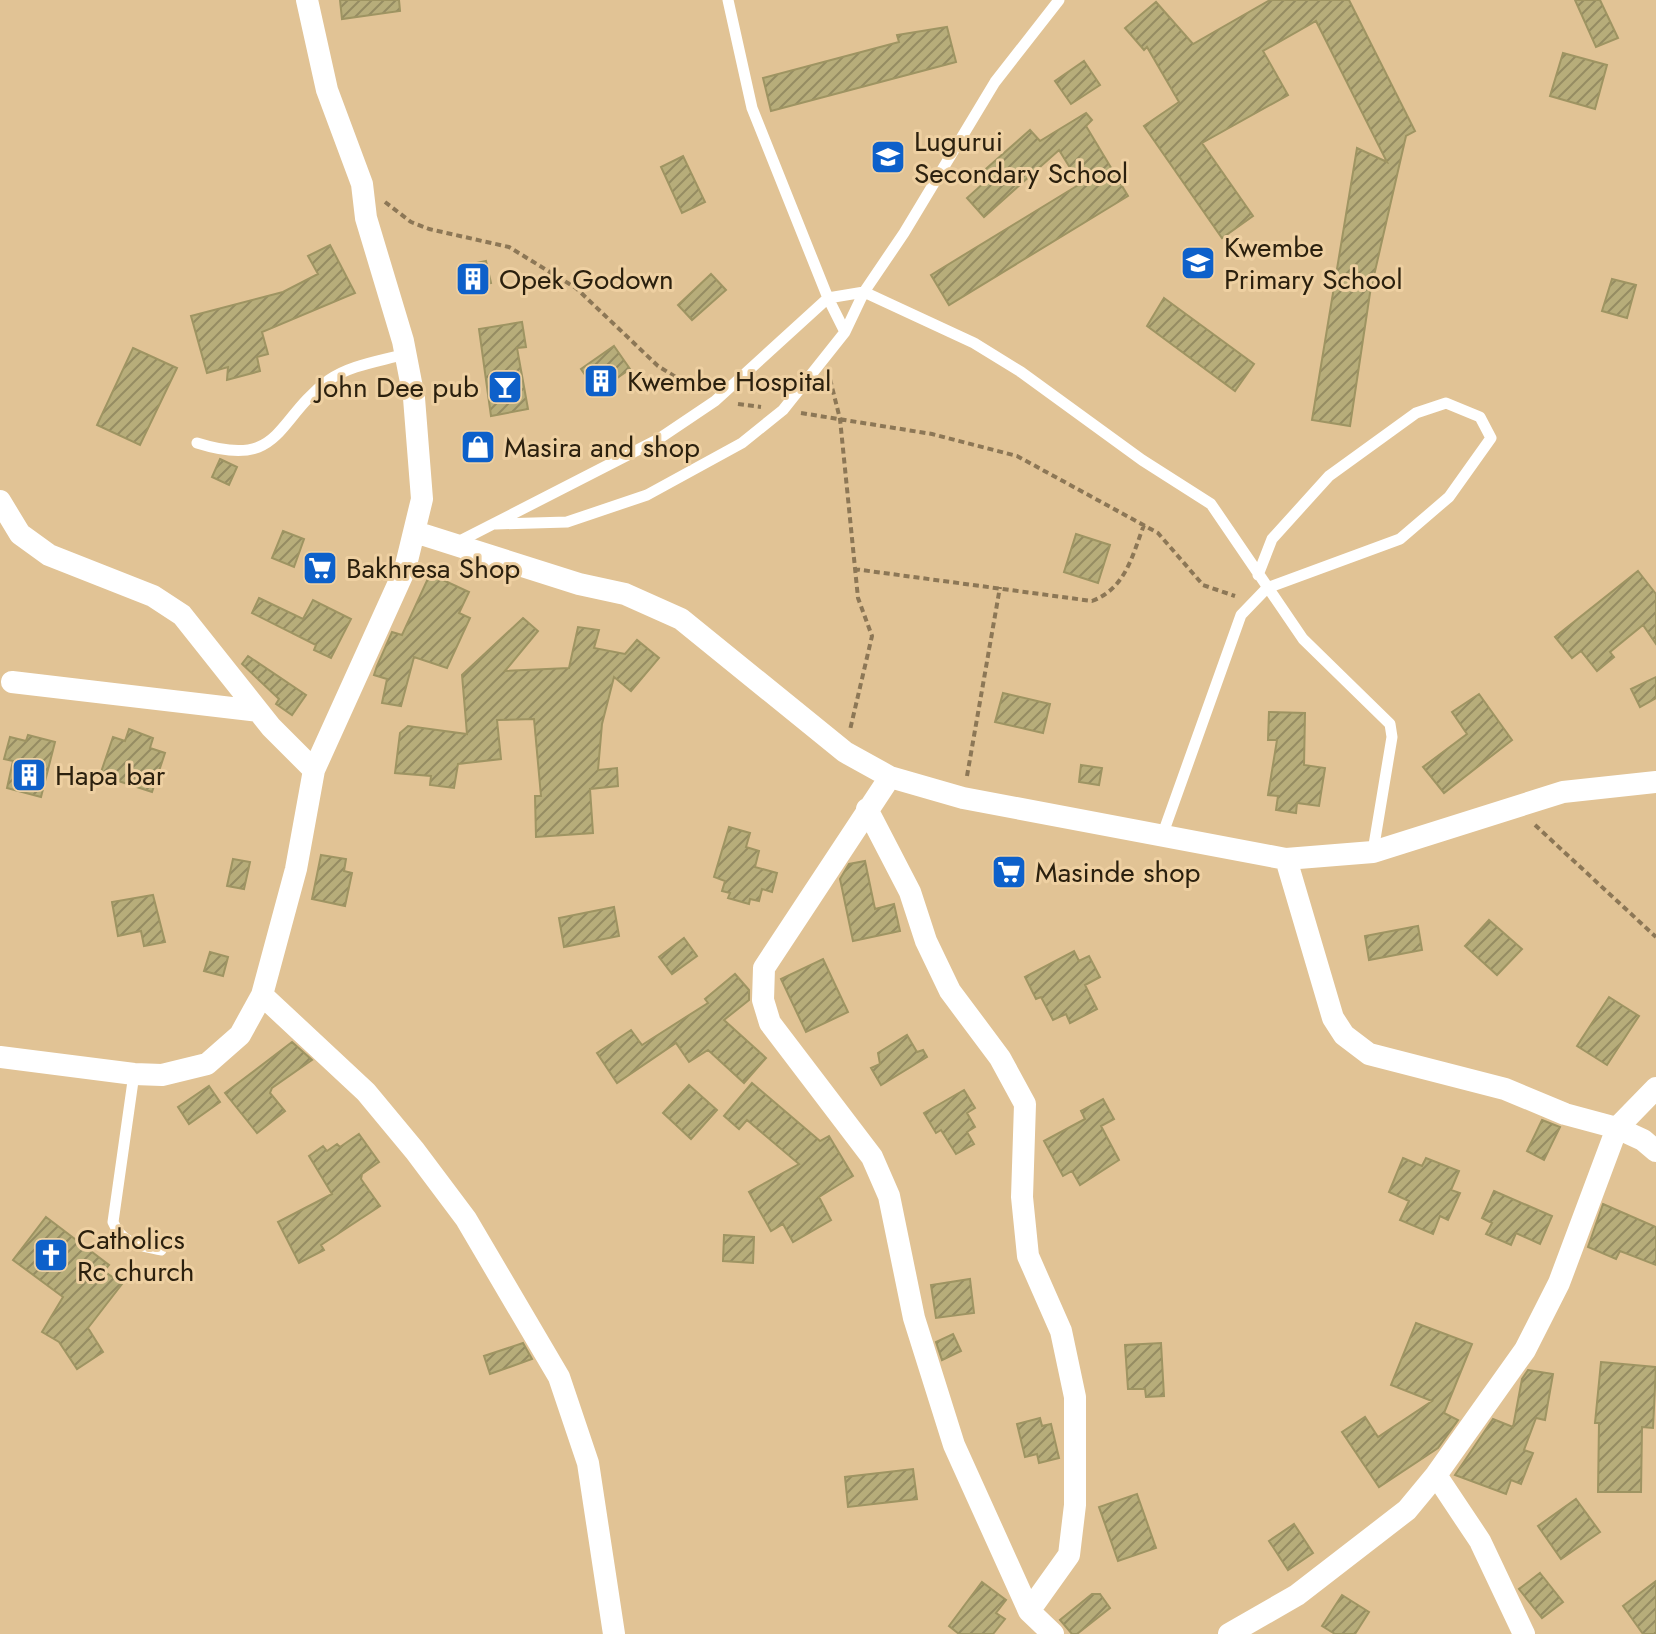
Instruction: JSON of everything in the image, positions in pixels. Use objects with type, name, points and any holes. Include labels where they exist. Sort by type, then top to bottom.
[{"type":"street","points":[[0,1057],[162,1075],[207,1064],[240,1035],[262,995],[296,869],[314,770],[405,569],[422,499],[414,398],[405,354],[366,218],[362,184],[327,90],[307,0]]},
{"type":"street","points":[[0,501],[20,534],[49,555],[153,596],[182,615],[258,711],[314,770]]},
{"type":"street","points":[[415,532],[579,584],[625,594],[681,619],[845,752],[890,777],[963,798],[1286,859],[1373,852],[1563,792],[1656,782]]},
{"type":"street","points":[[12,682],[258,711]]},
{"type":"street","points":[[890,777],[764,968],[763,1000],[770,1023],[872,1157],[889,1196],[914,1318],[949,1431],[1029,1611],[1053,1634]]},
{"type":"street","points":[[867,809],[910,892],[926,941],[950,991],[1000,1058],[1025,1104],[1022,1197],[1028,1256],[1061,1331],[1070,1362],[1075,1412],[1075,1505],[1069,1555],[1029,1611]]},
{"type":"street","points":[[1286,859],[1333,1018],[1354,1045],[1369,1054],[1505,1089],[1565,1114],[1617,1128],[1643,1140],[1656,1151]]},
{"type":"street","points":[[262,995],[366,1092],[415,1151],[466,1219],[559,1377],[588,1463],[614,1634]]},
{"type":"street","points":[[1229,1634],[1308,1587],[1407,1510],[1436,1475],[1525,1350],[1559,1283],[1617,1128],[1656,1088]]},
{"type":"street","points":[[1436,1475],[1480,1541],[1524,1634]]},
{"type":"lane","points":[[728,0],[752,108],[828,298],[845,332]]},
{"type":"lane","points":[[493,524],[567,522],[647,495],[742,443],[783,410],[845,332],[864,292],[995,82],[1059,0]]},
{"type":"lane","points":[[452,545],[657,440],[715,401],[828,298],[864,292],[974,343],[1021,372],[1142,460],[1202,497],[1241,544],[1258,575],[1317,655],[1381,712],[1390,724],[1392,737],[1373,852]]},
{"type":"lane","points":[[197,443],[230,453],[253,450],[280,434],[331,379],[405,354]]},
{"type":"lane","points":[[1162,836],[1241,615],[1267,588],[1400,539],[1449,497],[1491,438],[1480,417],[1446,403],[1416,413],[1329,476],[1272,539],[1258,575]]},
{"type":"lane","points":[[134,1074],[113,1222],[118,1235],[129,1243],[161,1250]]},
{"type":"path","points":[[362,184],[411,222],[509,247],[576,288],[658,366],[715,401],[840,419],[983,445],[1017,456],[1158,533],[1203,585],[1251,604]]},
{"type":"path","points":[[825,360],[840,419],[858,598],[872,636],[845,752]]},
{"type":"path","points":[[854,569],[1092,601],[1105,596],[1123,578],[1144,525]]},
{"type":"path","points":[[963,798],[1000,587]]},
{"type":"path","points":[[1516,806],[1656,937]]},
{"type":"building","points":[[340,0],[399,0],[400,11],[342,19]]},
{"type":"building","points":[[1270,0],[1349,0],[1415,131],[1406,136],[1370,293],[1350,426],[1312,420],[1357,148],[1387,162],[1316,21],[1263,51],[1288,95],[1202,143],[1253,216],[1222,238],[1144,126],[1179,102],[1147,47],[1144,50],[1125,28],[1156,2],[1193,44]]},
{"type":"building","points":[[1575,0],[1600,0],[1618,38],[1596,47]]},
{"type":"building","points":[[947,27],[956,62],[771,111],[763,78],[899,42],[897,35]]},
{"type":"building","points":[[1563,53],[1607,65],[1595,109],[1550,96]]},
{"type":"building","points":[[1084,61],[1100,85],[1071,104],[1055,81]]},
{"type":"building","points":[[1086,113],[1092,120],[1086,126],[1128,196],[949,305],[931,275],[1080,184],[1059,150],[984,217],[967,198],[986,181],[980,174],[1030,130],[1040,141]]},
{"type":"building","points":[[683,156],[705,202],[682,213],[661,167]]},
{"type":"building","points":[[330,245],[355,293],[262,332],[268,354],[257,357],[260,371],[227,380],[228,367],[207,373],[191,316],[283,292],[318,274],[308,256]]},
{"type":"building","name":"Opek Godown","points":[[486,261],[491,283],[463,289],[458,267]]},
{"type":"building","points":[[711,274],[726,290],[692,320],[678,305]]},
{"type":"building","points":[[1612,279],[1636,285],[1627,318],[1602,311]]},
{"type":"building","points":[[1164,298],[1254,364],[1235,391],[1147,326]]},
{"type":"building","points":[[522,322],[526,347],[517,348],[528,409],[491,416],[479,329]]},
{"type":"building","name":"Kwembe Hospital","points":[[614,346],[630,369],[597,392],[581,369]]},
{"type":"building","points":[[133,348],[177,368],[140,445],[97,425]]},
{"type":"building","points":[[220,459],[237,467],[229,485],[212,477]]},
{"type":"building","points":[[283,531],[304,539],[294,567],[272,558]]},
{"type":"building","points":[[1076,534],[1110,545],[1098,583],[1064,572]]},
{"type":"building","points":[[1638,571],[1656,594],[1656,644],[1643,625],[1610,652],[1614,657],[1597,671],[1581,651],[1572,658],[1555,637]]},
{"type":"building","points":[[430,574],[469,592],[459,613],[470,618],[447,668],[414,657],[401,706],[382,703],[387,679],[374,675],[377,666],[392,632],[402,635]]},
{"type":"building","points":[[259,598],[303,619],[313,600],[351,619],[331,658],[314,650],[316,645],[252,613]]},
{"type":"building","points":[[523,618],[538,631],[505,671],[569,668],[578,627],[599,630],[594,648],[625,654],[637,640],[659,658],[631,691],[614,677],[602,724],[598,770],[617,768],[618,786],[590,789],[593,833],[536,837],[535,796],[541,796],[534,719],[497,720],[501,759],[458,764],[454,788],[430,785],[431,776],[395,773],[400,733],[408,726],[467,734],[462,675]]},
{"type":"building","points":[[248,656],[306,695],[292,715],[276,704],[279,699],[242,664]]},
{"type":"building","points":[[1656,677],[1656,698],[1640,707],[1631,689]]},
{"type":"building","points":[[1003,693],[1050,704],[1043,733],[995,722]]},
{"type":"building","points":[[1479,694],[1512,740],[1444,793],[1423,767],[1467,734],[1452,712]]},
{"type":"building","points":[[1269,712],[1305,713],[1304,765],[1325,768],[1319,806],[1297,803],[1296,813],[1276,810],[1278,796],[1268,795],[1277,740],[1268,740]]},
{"type":"building","points":[[129,729],[153,738],[150,748],[165,753],[152,792],[100,775],[113,737],[125,741]]},
{"type":"building","name":"Hapa bar","points":[[28,735],[55,742],[41,797],[7,788],[13,761],[4,759],[10,737],[26,741]]},
{"type":"building","points":[[1081,765],[1102,768],[1099,785],[1079,782]]},
{"type":"building","points":[[729,827],[750,833],[746,847],[759,851],[755,867],[777,873],[772,892],[762,889],[759,901],[750,899],[749,904],[728,898],[730,893],[722,891],[725,881],[714,877]]},
{"type":"building","points":[[321,855],[346,859],[344,871],[352,873],[345,906],[312,899]]},
{"type":"building","points":[[233,859],[250,862],[244,889],[227,886]]},
{"type":"building","points":[[865,861],[875,909],[894,904],[900,931],[853,941],[840,879],[849,864]]},
{"type":"building","points":[[153,895],[165,942],[144,946],[141,931],[118,936],[112,902]]},
{"type":"building","points":[[614,907],[619,936],[564,947],[559,918]]},
{"type":"building","points":[[1489,920],[1522,949],[1497,975],[1465,946]]},
{"type":"building","points":[[1418,926],[1422,950],[1369,960],[1365,936]]},
{"type":"building","points":[[684,938],[697,956],[672,974],[659,957]]},
{"type":"building","points":[[1074,951],[1079,961],[1089,956],[1100,977],[1085,985],[1097,1009],[1070,1023],[1066,1014],[1053,1020],[1041,997],[1036,999],[1025,977]]},
{"type":"building","points":[[210,952],[228,957],[223,976],[204,971]]},
{"type":"building","points":[[823,959],[848,1012],[806,1032],[781,979]]},
{"type":"building","points":[[735,974],[749,990],[749,1000],[724,1020],[766,1058],[744,1083],[708,1050],[689,1062],[676,1043],[617,1083],[597,1053],[631,1030],[642,1045],[708,1003],[705,999]]},
{"type":"building","points":[[1609,997],[1639,1016],[1607,1065],[1577,1046]]},
{"type":"building","points":[[907,1035],[917,1052],[923,1050],[927,1057],[881,1085],[871,1068],[880,1064],[878,1053]]},
{"type":"building","points":[[292,1042],[312,1060],[272,1088],[270,1093],[285,1111],[257,1133],[225,1093]]},
{"type":"building","points":[[752,1083],[820,1141],[829,1136],[853,1176],[819,1197],[831,1220],[793,1242],[783,1224],[771,1231],[749,1192],[799,1164],[747,1120],[739,1129],[724,1116]]},
{"type":"building","points":[[689,1085],[717,1110],[691,1139],[663,1113]]},
{"type":"building","points":[[209,1086],[220,1102],[189,1124],[178,1107]]},
{"type":"building","points":[[964,1090],[975,1108],[967,1113],[975,1127],[967,1132],[974,1144],[956,1154],[941,1130],[936,1133],[924,1113]]},
{"type":"building","points":[[1103,1099],[1114,1119],[1101,1126],[1119,1160],[1080,1185],[1072,1171],[1063,1176],[1044,1141],[1085,1119],[1081,1111]]},
{"type":"building","points":[[1542,1120],[1560,1127],[1544,1160],[1527,1151]]},
{"type":"building","points":[[359,1134],[379,1162],[362,1174],[361,1179],[380,1206],[321,1245],[324,1250],[299,1263],[278,1222],[332,1194],[309,1156],[323,1146],[327,1151],[337,1144],[340,1147]]},
{"type":"building","points":[[1403,1158],[1422,1166],[1426,1158],[1459,1171],[1451,1190],[1460,1193],[1448,1220],[1440,1216],[1433,1234],[1400,1220],[1409,1201],[1389,1192]]},
{"type":"building","points":[[1494,1191],[1552,1216],[1540,1244],[1516,1233],[1511,1245],[1486,1234],[1492,1223],[1482,1218]]},
{"type":"building","points":[[1603,1204],[1656,1227],[1656,1265],[1620,1251],[1616,1259],[1588,1247]]},
{"type":"building","points":[[46,1217],[109,1265],[104,1271],[122,1284],[88,1328],[103,1352],[77,1369],[59,1342],[42,1332],[63,1297],[13,1260]]},
{"type":"building","points":[[724,1235],[754,1237],[753,1263],[723,1261]]},
{"type":"building","points":[[970,1279],[974,1313],[936,1318],[931,1285]]},
{"type":"building","points":[[1416,1323],[1472,1344],[1444,1413],[1458,1420],[1438,1448],[1379,1487],[1342,1432],[1365,1417],[1378,1437],[1432,1401],[1391,1385]]},
{"type":"building","points":[[953,1334],[961,1351],[942,1360],[936,1342]]},
{"type":"building","points":[[523,1343],[532,1359],[490,1374],[484,1356]]},
{"type":"building","points":[[1161,1343],[1164,1396],[1146,1397],[1145,1389],[1128,1389],[1125,1345]]},
{"type":"building","points":[[1601,1362],[1656,1367],[1653,1428],[1642,1427],[1641,1492],[1598,1492],[1599,1423],[1595,1423]]},
{"type":"building","points":[[1528,1370],[1553,1374],[1545,1420],[1536,1418],[1524,1450],[1533,1453],[1521,1484],[1511,1480],[1506,1494],[1455,1475],[1493,1419],[1513,1427],[1522,1379]]},
{"type":"building","points":[[1040,1418],[1042,1426],[1051,1424],[1059,1458],[1039,1463],[1037,1454],[1025,1457],[1017,1424]]},
{"type":"building","points":[[913,1469],[917,1499],[848,1507],[845,1477]]},
{"type":"building","points":[[1137,1494],[1156,1548],[1118,1561],[1099,1507]]},
{"type":"building","points":[[1576,1499],[1600,1532],[1561,1559],[1538,1526]]},
{"type":"building","points":[[1294,1524],[1313,1553],[1288,1570],[1269,1541]]},
{"type":"building","points":[[1540,1573],[1563,1602],[1542,1618],[1519,1589]]},
{"type":"building","points":[[1656,1581],[1656,1634],[1643,1634],[1623,1606]]},
{"type":"building","points":[[982,1582],[1006,1600],[996,1613],[1005,1619],[993,1634],[959,1634],[949,1626]]},
{"type":"building","points":[[1092,1594],[1100,1594],[1110,1608],[1077,1634],[1072,1634],[1060,1620]]},
{"type":"building","points":[[1342,1595],[1369,1612],[1355,1634],[1335,1634],[1322,1626]]},
{"type":"place","name":"Lugurui Secondary School","points":[[888,157]]},
{"type":"place","name":"Kwembe Primary School","points":[[1198,263]]},
{"type":"place","name":"Opek Godown","points":[[473,279]]},
{"type":"place","name":"Kwembe Hospital","points":[[601,381]]},
{"type":"place","name":"John Dee pub","points":[[505,387]]},
{"type":"place","name":"Masira and shop","points":[[478,447]]},
{"type":"place","name":"Bakhresa Shop","points":[[320,568]]},
{"type":"place","name":"Hapa bar","points":[[29,775]]},
{"type":"place","name":"Masinde shop","points":[[1009,872]]},
{"type":"place","name":"Catholics Rc church","points":[[51,1255]]}]
